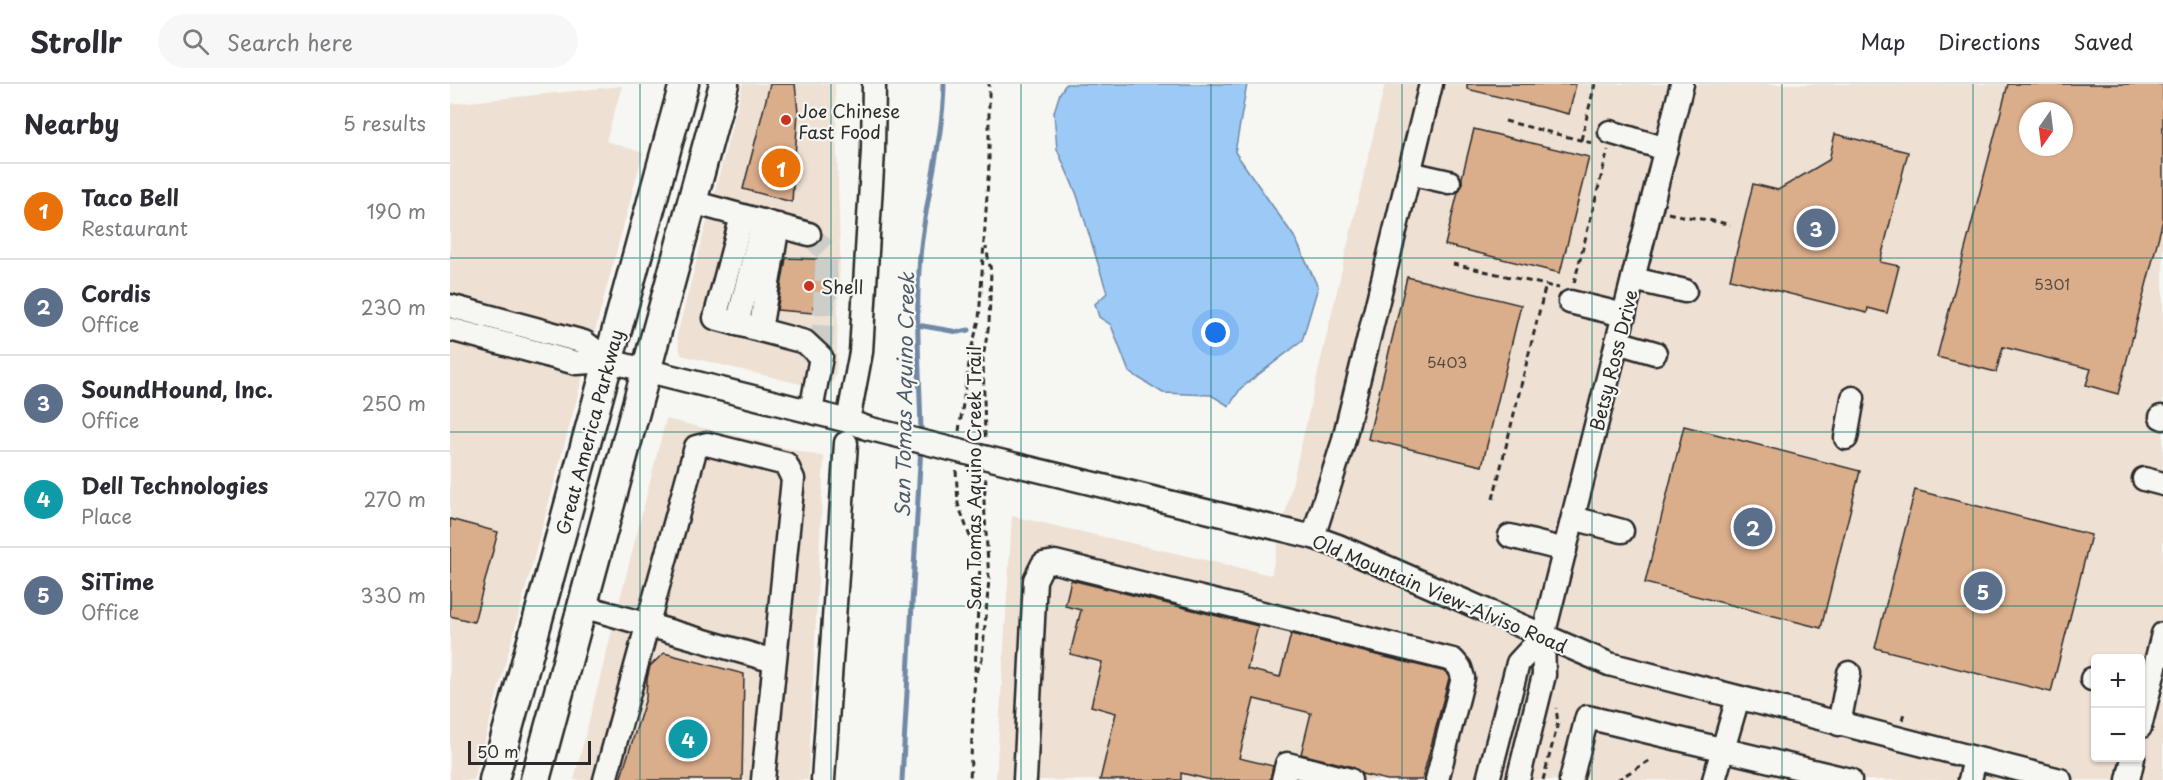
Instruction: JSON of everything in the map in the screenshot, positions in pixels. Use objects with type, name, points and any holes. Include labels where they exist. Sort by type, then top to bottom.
[{"type":"main road","name":"Great America Parkway","points":[[494,780],[684,84]]},
{"type":"main road","points":[[535,780],[724,84]]},
{"type":"street","points":[[823,780],[861,352],[873,151],[874,84]]},
{"type":"street","points":[[1313,537],[1342,443],[1431,84]]},
{"type":"street","name":"Betsy Ross Drive","points":[[1543,636],[1682,84]]},
{"type":"street","points":[[1606,141],[1666,149]]},
{"type":"street","points":[[1409,173],[1449,182]]},
{"type":"street","points":[[692,202],[809,234]]},
{"type":"street","points":[[761,221],[715,318],[805,342],[821,357],[811,411]]},
{"type":"street","points":[[760,330],[761,221]]},
{"type":"street","points":[[1633,279],[1685,291]]},
{"type":"street","points":[[1568,294],[1624,315]]},
{"type":"street","points":[[450,306],[584,342],[609,361]]},
{"type":"street","points":[[450,329],[576,363],[609,361]]},
{"type":"street","points":[[1617,342],[1655,353]]},
{"type":"street","name":"Old Mountain View-Alviso Road","points":[[609,361],[811,411],[854,431],[967,452],[1313,537],[1609,664],[1839,724],[1972,769],[2060,780]]},
{"type":"street","points":[[1846,438],[1853,398]]},
{"type":"street","points":[[605,780],[696,447],[707,444],[786,464],[793,479],[763,780]]},
{"type":"street","points":[[1573,518],[1622,531]]},
{"type":"street","points":[[1510,537],[1565,550]]},
{"type":"street","points":[[1025,780],[1035,580],[1043,564],[1055,562],[1453,660],[1460,668],[1462,678],[1437,780]]},
{"type":"street","points":[[582,606],[774,661]]},
{"type":"street","points":[[2145,691],[2163,634]]},
{"type":"street","points":[[1488,780],[1518,663],[1543,636]]},
{"type":"street","points":[[1518,780],[1544,675],[1543,636]]},
{"type":"street","points":[[1839,724],[1849,673]]},
{"type":"street","points":[[1714,780],[1737,698]]},
{"type":"street","points":[[1571,780],[1587,717],[1850,780]]},
{"type":"street","points":[[2128,780],[2132,762]]},
{"type":"street","points":[[1283,780],[1287,764],[1350,780]]},
{"type":"path","name":"San Tomas Aquino Creek Trail","points":[[975,677],[982,659],[989,579],[984,501],[967,452],[970,360],[979,320],[986,243],[989,84]]},
{"type":"path","points":[[1581,140],[1595,84]]},
{"type":"path","points":[[1453,264],[1546,284],[1568,294],[1606,141],[1581,140],[1505,121]]},
{"type":"path","points":[[1666,212],[1730,225]]},
{"type":"path","name":"San Tomas Aquino Creek Trail","points":[[970,780],[980,564],[958,504],[989,324],[991,271],[986,243]]},
{"type":"path","points":[[1493,499],[1546,284]]},
{"type":"path","points":[[1543,780],[1558,723],[1558,711],[1553,701]]},
{"type":"path","points":[[1901,722],[1904,713]]},
{"type":"path","points":[[1617,780],[1652,759]]},
{"type":"shaded area","points":[[743,84],[835,84],[840,253],[836,374],[828,391],[681,355],[677,335]]},
{"type":"shaded area","points":[[1385,84],[2163,84],[2163,780],[996,780],[1012,516],[1271,575]]},
{"type":"shaded area","points":[[622,86],[606,141],[643,153],[474,780],[450,780],[450,104]]},
{"type":"shaded area","points":[[666,419],[824,457],[808,780],[574,780]]},
{"type":"water","points":[[1066,84],[1247,84],[1235,152],[1295,238],[1318,287],[1302,341],[1241,388],[1229,406],[1211,395],[1163,393],[1129,372],[1111,325],[1099,317],[1095,304],[1107,293],[1077,195],[1057,149],[1054,112],[1060,93]]},
{"type":"building","points":[[770,84],[795,84],[798,112],[792,202],[743,189]]},
{"type":"building","points":[[1467,84],[1576,84],[1569,114],[1467,89]]},
{"type":"building","points":[[2008,84],[2163,84],[2163,220],[2118,394],[2086,385],[2091,369],[2003,347],[1996,372],[1937,357]]},
{"type":"building","points":[[1474,129],[1589,157],[1560,273],[1445,245],[1458,192],[1462,186],[1462,177]]},
{"type":"building","points":[[1835,134],[1908,152],[1880,262],[1899,266],[1887,313],[1868,308],[1867,313],[1730,279],[1753,184],[1778,190],[1829,160]]},
{"type":"building","name":"Shell","points":[[786,258],[817,259],[817,266],[836,267],[834,307],[813,306],[813,313],[777,310]]},
{"type":"building","points":[[1407,277],[1521,305],[1482,466],[1368,439]]},
{"type":"building","points":[[1684,426],[1860,471],[1821,628],[1645,583]]},
{"type":"building","points":[[1915,490],[2091,535],[2051,692],[1875,648]]},
{"type":"building","points":[[450,519],[498,532],[474,622],[450,616]]},
{"type":"building","points":[[1071,580],[1258,626],[1247,669],[1280,677],[1291,634],[1446,672],[1449,678],[1422,780],[1387,780],[1362,774],[1353,767],[1301,754],[1311,713],[1254,699],[1239,758],[1273,766],[1270,780],[1211,780],[1181,773],[1181,780],[1100,780],[1116,713],[1091,706],[1102,662],[1070,654],[1081,610],[1065,606]]},
{"type":"building","points":[[664,653],[744,674],[742,780],[620,780],[646,698],[650,666]]},
{"type":"waterway","name":"San Tomas Aquino Creek","points":[[921,434],[919,270],[941,125],[944,84]]},
{"type":"waterway","points":[[917,325],[958,332],[969,330]]},
{"type":"waterway","name":"San Tomas Aquino Creek","points":[[902,780],[921,446]]},
{"type":"tunnel","points":[[809,234],[827,252],[821,357]]},
{"type":"place","name":"Joe Chinese Fast Food","points":[[786,120]]},
{"type":"place","name":"Taco Bell","points":[[781,168]]},
{"type":"place","name":"SoundHound, Inc.","points":[[1816,228]]},
{"type":"place","name":"Shell","points":[[809,286]]},
{"type":"place","name":"Cordis","points":[[1753,527]]},
{"type":"place","name":"SiTime","points":[[1983,591]]},
{"type":"place","name":"Dell Technologies","points":[[688,739]]}]
